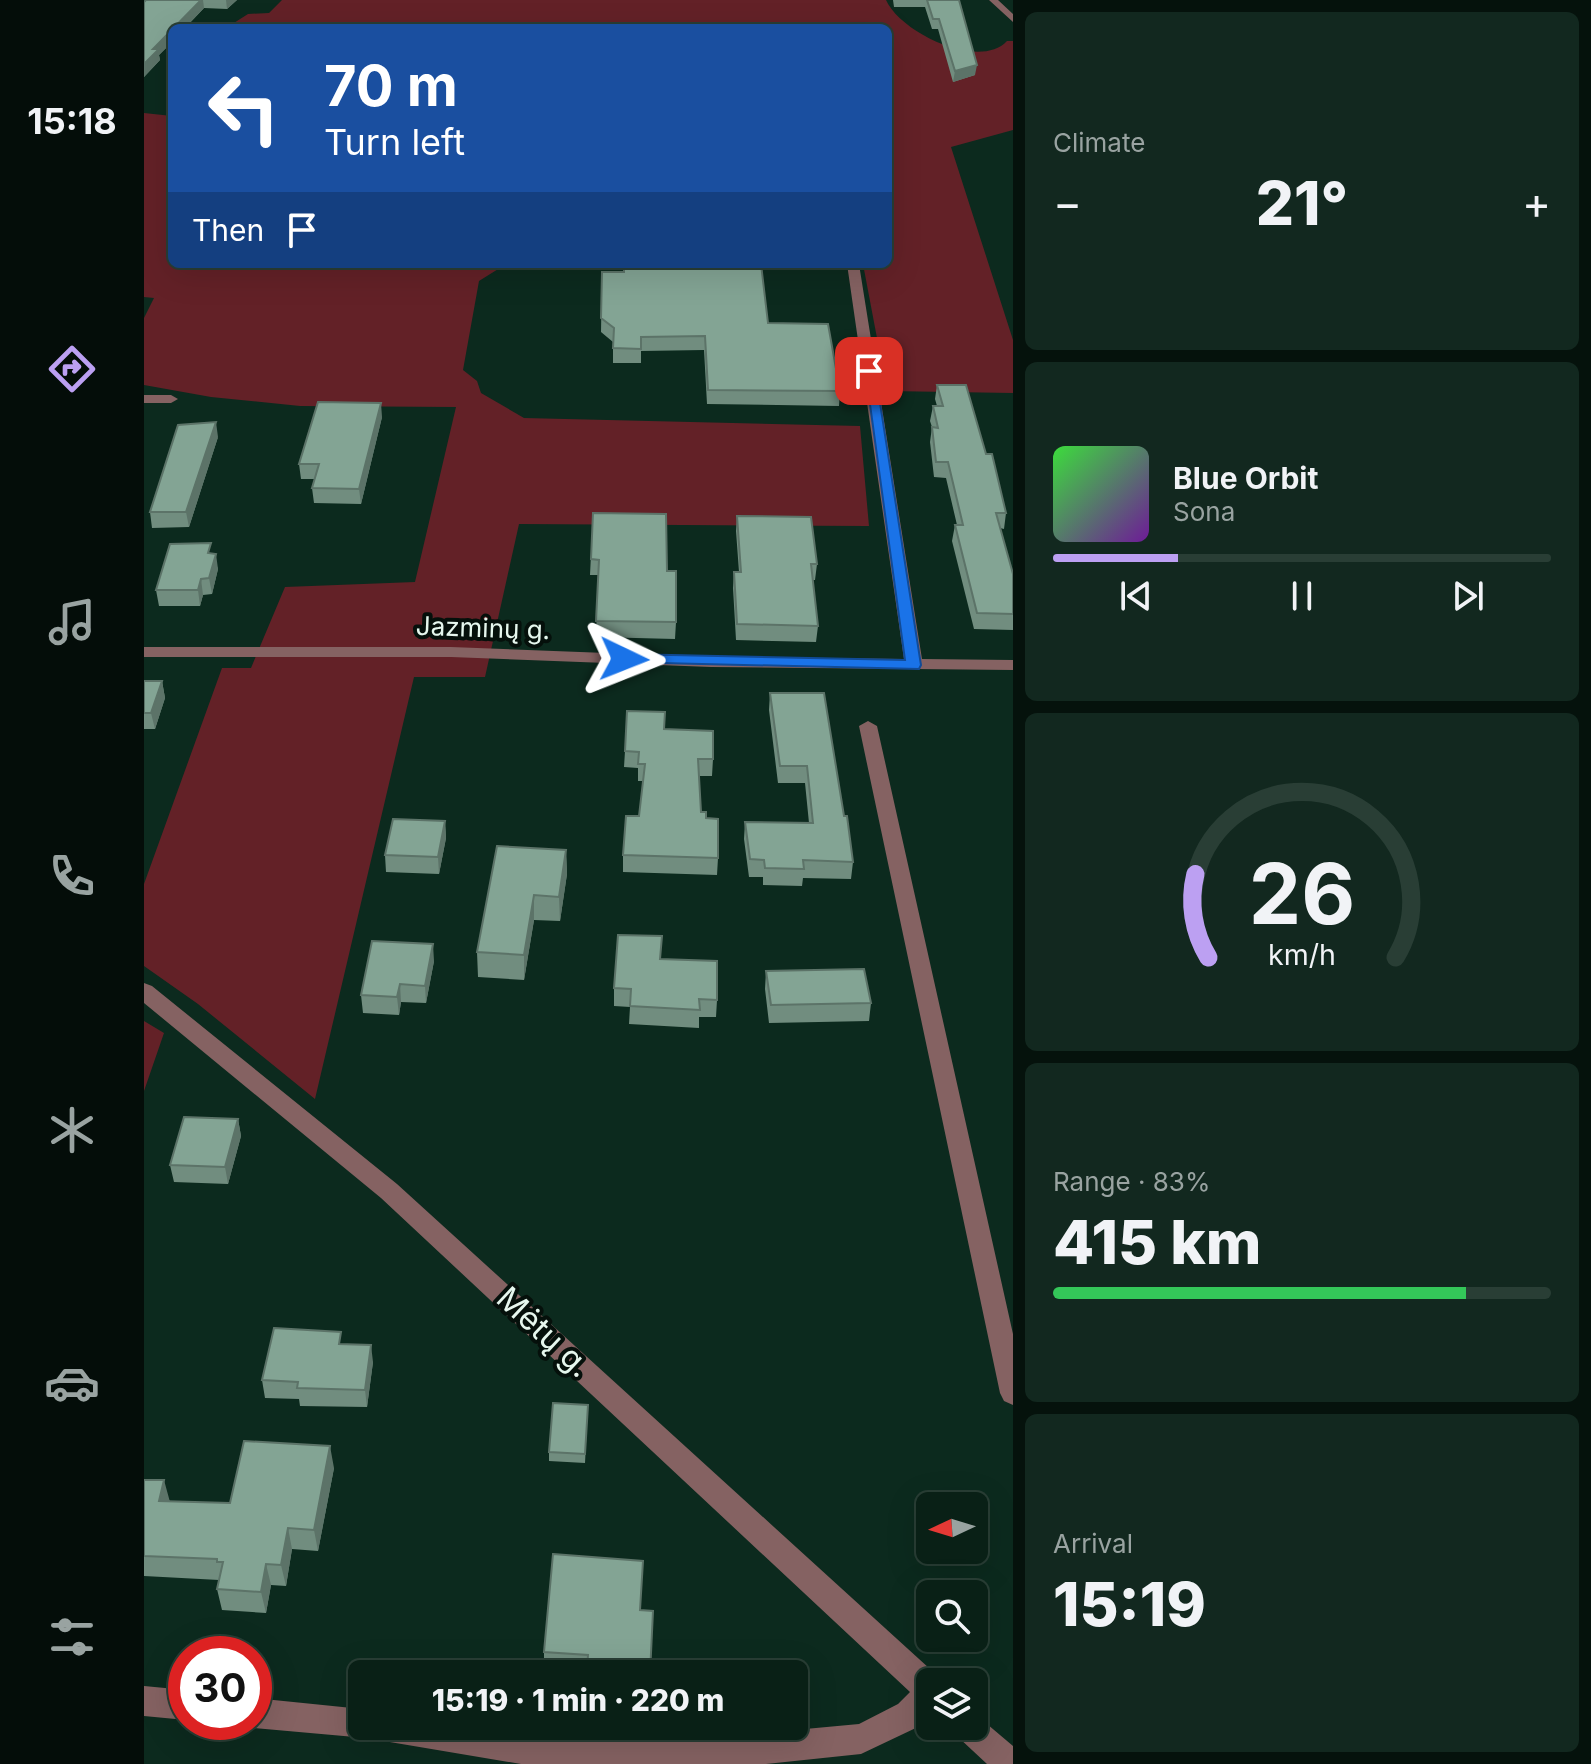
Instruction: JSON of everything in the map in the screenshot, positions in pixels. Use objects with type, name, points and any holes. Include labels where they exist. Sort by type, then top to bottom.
[{"type":"street","points":[[993,0],[1013,19]]},
{"type":"street","points":[[854,268],[914,665]]},
{"type":"street","points":[[144,399],[171,399]]},
{"type":"street","name":"Jazminų g.","points":[[144,652],[451,652],[711,662],[1013,665]]},
{"type":"street","points":[[868,726],[1013,1393]]},
{"type":"street","name":"Mėtų g.","points":[[144,991],[389,1191],[916,1679]]},
{"type":"street","points":[[144,1701],[168,1703]]},
{"type":"street","points":[[466,1740],[603,1757],[750,1750],[861,1739],[909,1715],[916,1707]]},
{"type":"street","points":[[272,1715],[348,1723]]},
{"type":"street","points":[[984,1740],[1010,1764]]},
{"type":"shaded area","points":[[282,0],[886,0],[907,24],[941,44],[978,52],[1013,41],[1013,130],[951,147],[1013,340],[1013,393],[887,391],[864,268],[892,268],[892,24],[232,24],[248,14],[269,13]]},
{"type":"shaded area","points":[[144,113],[168,116],[168,268],[500,268],[479,281],[463,370],[477,381],[481,393],[524,418],[860,426],[869,526],[519,524],[485,677],[414,677],[315,1099],[198,1004],[144,966],[144,884],[222,668],[251,668],[285,587],[415,582],[456,407],[300,406],[211,397],[144,385],[144,318],[154,298],[144,297]]},
{"type":"shaded area","points":[[144,1021],[164,1033],[144,1091]]},
{"type":"building","points":[[201,0],[177,24],[168,24],[168,34],[153,49],[159,49],[144,64],[144,2]]},
{"type":"building","points":[[927,0],[959,0],[977,65],[955,71],[939,19],[933,19]]},
{"type":"building","points":[[624,268],[761,268],[768,323],[828,324],[840,391],[708,390],[705,336],[641,337],[641,349],[613,348],[614,328],[601,318],[602,272],[624,272]]},
{"type":"building","points":[[937,385],[966,385],[986,454],[992,454],[1006,513],[996,513],[1013,574],[1013,614],[977,613],[955,525],[963,525],[948,462],[936,462],[932,427],[938,428],[933,406],[943,406]]},
{"type":"building","points":[[318,402],[381,403],[359,489],[312,488],[319,464],[299,464]]},
{"type":"building","points":[[216,422],[186,512],[150,512],[178,425]]},
{"type":"building","points":[[593,513],[666,514],[667,571],[676,571],[676,622],[596,621],[599,560],[591,559]]},
{"type":"building","points":[[737,516],[811,517],[817,564],[811,564],[818,626],[737,624],[734,572],[741,572]]},
{"type":"building","points":[[211,543],[208,553],[216,554],[209,578],[201,579],[198,590],[156,590],[170,544]]},
{"type":"building","points":[[144,681],[162,681],[151,713],[144,713]]},
{"type":"building","points":[[770,693],[824,693],[853,862],[803,860],[804,869],[765,868],[764,860],[750,859],[745,822],[813,823],[807,766],[780,766]]},
{"type":"building","points":[[627,711],[665,712],[664,729],[713,731],[713,759],[698,759],[701,812],[706,812],[706,818],[718,819],[718,858],[623,855],[626,816],[639,816],[645,764],[638,764],[639,752],[625,751]]},
{"type":"building","points":[[393,819],[445,821],[438,857],[385,855]]},
{"type":"building","points":[[497,846],[566,850],[559,897],[534,895],[524,955],[477,952]]},
{"type":"building","points":[[618,935],[662,936],[660,959],[717,961],[717,1000],[699,999],[700,1010],[630,1006],[631,989],[614,988]]},
{"type":"building","points":[[372,941],[433,944],[425,986],[400,984],[397,997],[361,995]]},
{"type":"building","points":[[864,969],[871,1003],[771,1005],[766,971]]},
{"type":"building","points":[[184,1117],[238,1119],[225,1167],[170,1165]]},
{"type":"building","points":[[274,1328],[341,1332],[339,1344],[371,1345],[365,1390],[297,1388],[298,1382],[262,1380]]},
{"type":"building","points":[[553,1403],[588,1405],[585,1454],[549,1452]]},
{"type":"building","points":[[244,1441],[330,1446],[314,1530],[288,1528],[281,1565],[266,1564],[261,1592],[217,1589],[223,1562],[217,1562],[217,1559],[144,1556],[144,1480],[164,1480],[159,1501],[230,1503]]},
{"type":"building","points":[[553,1554],[643,1561],[640,1610],[653,1611],[651,1660],[588,1660],[588,1655],[544,1652]]},
{"type":"route","points":[[624,659],[914,665],[869,371]]}]
